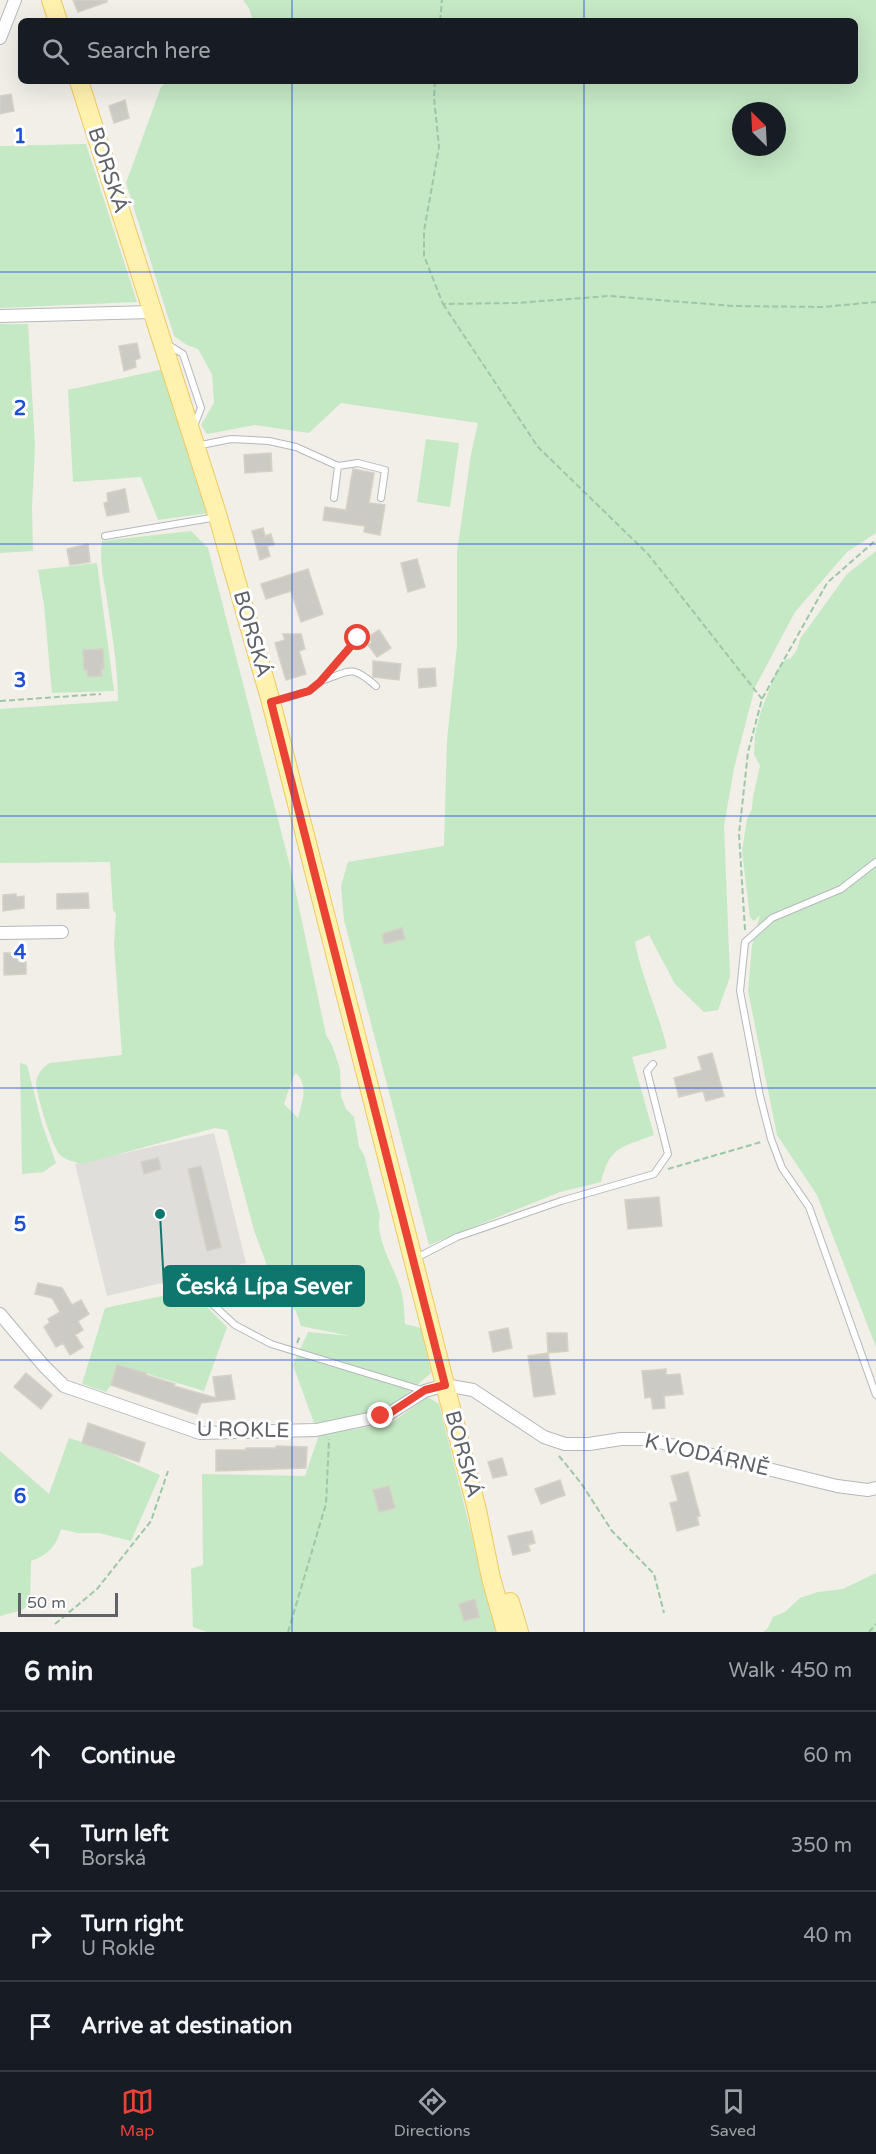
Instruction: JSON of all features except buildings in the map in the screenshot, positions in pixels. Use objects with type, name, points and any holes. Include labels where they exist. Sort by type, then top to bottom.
[{"type":"main road","points":[[51,0],[57,18]]},
{"type":"main road","name":"BORSKÁ","points":[[80,84],[194,439],[271,702],[506,1632]]},
{"type":"main road","name":"BORSKÁ","points":[[477,1510],[501,1572],[519,1632]]},
{"type":"street","points":[[0,38],[15,0]]},
{"type":"street","points":[[0,316],[152,312]]},
{"type":"street","points":[[0,933],[63,932]]},
{"type":"street","name":"U ROKLE","points":[[0,1314],[64,1386],[200,1433],[316,1430],[387,1415],[425,1390],[445,1385]]},
{"type":"street","name":"K VODÁRNĚ","points":[[445,1385],[473,1390],[544,1437],[565,1444],[589,1444],[621,1438],[837,1486],[868,1490],[876,1488]]},
{"type":"lane","points":[[194,439],[269,441],[296,447],[338,466],[358,463],[386,470],[381,498]]},
{"type":"lane","points":[[334,498],[338,466]]},
{"type":"lane","points":[[105,536],[218,517]]},
{"type":"lane","points":[[271,702],[309,691],[320,682],[358,638]]},
{"type":"lane","points":[[320,682],[354,670],[360,672],[376,686]]},
{"type":"lane","points":[[876,862],[841,889],[772,918],[745,942],[740,990],[760,1096],[771,1139],[782,1168],[809,1207],[876,1395]]},
{"type":"lane","points":[[413,1260],[457,1237],[561,1201],[654,1173],[668,1154],[647,1071],[653,1064]]},
{"type":"lane","points":[[194,1276],[209,1301],[235,1325],[271,1344],[425,1390]]},
{"type":"path","points":[[440,18],[442,0]]},
{"type":"path","points":[[435,84],[438,147],[423,231],[424,256],[443,304],[538,447],[648,554],[762,699]]},
{"type":"path","points":[[443,304],[516,303],[609,296],[733,306],[823,307],[876,302]]},
{"type":"path","points":[[745,942],[739,834],[748,752],[762,699],[827,584],[876,540]]},
{"type":"path","points":[[0,701],[101,694]]},
{"type":"path","points":[[654,1173],[771,1139]]},
{"type":"path","points":[[288,1632],[326,1504],[329,1426]]},
{"type":"path","points":[[544,1437],[581,1483],[612,1531],[654,1574],[664,1613]]},
{"type":"path","points":[[55,1624],[97,1589],[151,1521],[168,1471]]},
{"type":"path","points":[[869,1632],[876,1624]]},
{"type":"shaded area","points":[[214,1133],[246,1263],[107,1296],[75,1164]]},
{"type":"green space","points":[[243,0],[876,0],[876,533],[847,552],[795,612],[755,687],[734,768],[724,826],[730,977],[718,1010],[704,1012],[675,984],[649,935],[635,942],[667,1048],[632,1057],[654,1135],[613,1154],[604,1170],[601,1182],[560,1192],[429,1245],[344,920],[341,886],[348,862],[444,846],[447,740],[457,646],[457,552],[471,454],[478,423],[341,403],[309,433],[255,425],[207,434],[201,425],[214,403],[212,374],[198,349],[174,336],[126,183],[161,87],[164,84],[858,84],[858,18],[252,18]]},
{"type":"green space","points":[[86,144],[137,302],[0,308],[0,146]]},
{"type":"green space","points":[[0,324],[28,324],[35,446],[32,508],[33,551],[0,553]]},
{"type":"green space","points":[[164,369],[209,513],[158,520],[141,477],[73,482],[68,390]]},
{"type":"green space","points":[[426,439],[459,443],[450,507],[417,502]]},
{"type":"green space","points":[[191,531],[208,548],[291,870],[326,1035],[340,1069],[341,1096],[346,1109],[354,1117],[359,1147],[364,1155],[380,1216],[382,1243],[401,1290],[405,1324],[421,1328],[431,1373],[395,1403],[373,1413],[314,1423],[293,1365],[308,1332],[350,1336],[301,1326],[296,1311],[276,1290],[254,1230],[227,1130],[215,1128],[82,1164],[67,1160],[60,1155],[45,1120],[36,1082],[45,1066],[50,1063],[122,1055],[114,944],[116,914],[113,910],[110,862],[0,863],[0,709],[118,701],[114,647],[102,567],[102,541]],"holes":[[[296,1073],[300,1078],[303,1100],[298,1118],[284,1104],[293,1077]]]},
{"type":"green space","points":[[876,551],[876,1347],[817,1195],[777,1135],[748,991],[752,946],[760,915],[754,921],[750,917],[742,851],[760,766],[754,754],[755,734],[776,672],[797,650],[800,639],[847,574]]},
{"type":"green space","points":[[97,563],[114,691],[52,693],[44,605],[38,570]]},
{"type":"green space","points":[[20,1063],[27,1065],[42,1124],[56,1163],[43,1172],[22,1174]]},
{"type":"green space","points":[[190,1290],[227,1327],[204,1391],[118,1365],[106,1392],[82,1384],[105,1308]]},
{"type":"green space","points":[[428,1397],[439,1404],[496,1632],[207,1632],[193,1627],[191,1569],[203,1565],[202,1474],[305,1476],[319,1435],[391,1423]]},
{"type":"green space","points":[[69,1438],[96,1447],[160,1475],[131,1541],[99,1533],[77,1533],[61,1529],[57,1541],[50,1550],[31,1561],[30,1604],[22,1610],[0,1616],[0,1451],[49,1494]]},
{"type":"green space","points":[[876,1573],[876,1632],[763,1632],[768,1628],[773,1617],[785,1612],[800,1598],[818,1592],[843,1589]]},
{"type":"place","name":"Česká Lípa Sever","points":[[160,1214]]},
{"type":"route","points":[[358,638],[320,682],[309,691],[271,702],[445,1385],[425,1390],[387,1415],[381,1416]]}]
